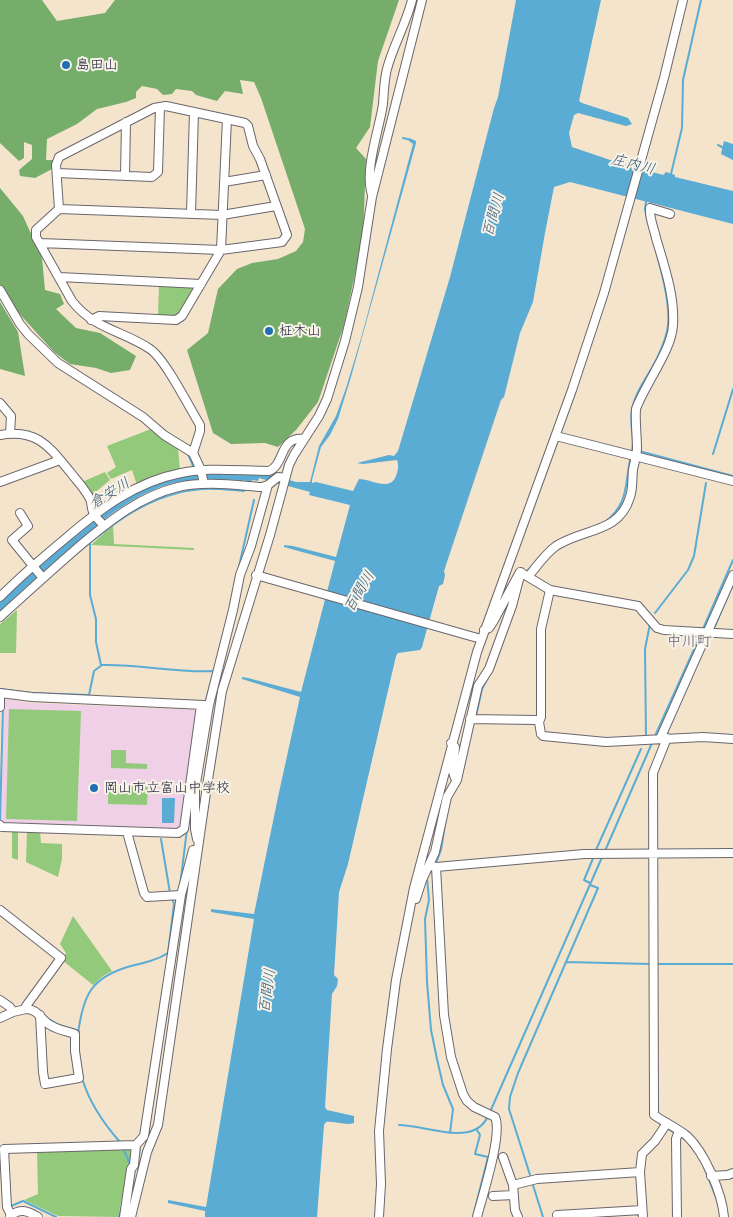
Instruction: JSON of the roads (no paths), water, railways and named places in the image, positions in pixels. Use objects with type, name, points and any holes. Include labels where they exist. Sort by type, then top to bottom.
[{"type":"street","points":[[372,197],[369,187],[370,167],[387,70],[412,0]]},
{"type":"street","points":[[131,1217],[147,1152],[158,1125],[222,691],[294,455],[319,416],[327,399],[345,341],[358,286],[372,197],[422,0]]},
{"type":"street","points":[[379,1217],[381,1184],[379,1131],[387,1048],[396,980],[410,906],[481,639],[556,436],[604,293],[639,169],[683,0]]},
{"type":"street","points":[[40,243],[221,250],[282,242],[286,235],[248,126],[245,123],[166,106],[154,108],[62,154],[56,161],[59,209]]},
{"type":"street","points":[[57,173],[152,177],[158,172],[160,107]]},
{"type":"street","points":[[191,214],[194,112]]},
{"type":"street","points":[[91,320],[99,316],[176,320],[182,316],[221,250],[227,119]]},
{"type":"street","points":[[124,176],[126,122]]},
{"type":"street","points":[[224,182],[266,175]]},
{"type":"street","points":[[204,484],[197,471],[193,453],[200,425],[158,355],[142,344],[91,320],[79,310],[36,237],[36,230],[59,209],[222,216],[276,206]]},
{"type":"street","points":[[528,578],[550,551],[557,546],[574,537],[603,529],[619,517],[630,498],[636,452],[636,409],[668,344],[673,326],[669,287],[650,208],[670,214]]},
{"type":"street","points":[[59,277],[201,284]]},
{"type":"street","points":[[0,290],[20,324],[58,363],[143,417],[164,435],[193,453]]},
{"type":"street","points":[[0,402],[11,416],[10,434]]},
{"type":"street","points":[[0,435],[10,434],[34,438],[49,447],[90,499],[94,514],[103,525]]},
{"type":"street","points":[[556,436],[636,452],[733,481]]},
{"type":"street","points":[[0,597],[94,514],[128,492],[153,480],[197,471],[269,471],[276,467],[282,452],[290,442],[297,438],[304,439]]},
{"type":"street","points":[[0,482],[60,460]]},
{"type":"street","points":[[0,617],[41,576],[103,525],[152,495],[179,487],[204,484],[262,487],[278,477],[286,478]]},
{"type":"street","points":[[0,825],[2,827],[127,832],[178,833],[184,829],[205,705],[233,610],[240,575],[251,546],[268,485]]},
{"type":"street","points":[[20,513],[28,526],[12,540],[41,576]]},
{"type":"street","points":[[484,630],[489,628],[514,581],[521,572]]},
{"type":"street","points":[[521,572],[550,590],[638,606],[657,628],[733,634]]},
{"type":"street","points":[[478,1217],[496,1142],[497,1123],[496,1119],[474,1107],[463,1094],[455,1070],[444,1015],[432,866],[447,797],[457,780],[473,719],[478,686],[489,669],[512,606],[521,572]]},
{"type":"street","points":[[724,1217],[721,1200],[712,1176],[698,1149],[686,1136],[678,1134],[665,1126],[654,1115],[653,773],[658,739],[733,575]]},
{"type":"street","points":[[256,576],[481,639]]},
{"type":"street","points":[[550,590],[541,628],[541,717],[539,722],[543,736],[606,742],[703,737],[733,739]]},
{"type":"street","points":[[0,707],[0,693],[32,697],[205,705]]},
{"type":"street","points":[[473,719],[536,720],[539,722]]},
{"type":"street","points":[[452,743],[455,747],[453,772],[457,780]]},
{"type":"street","points":[[192,788],[198,844]]},
{"type":"street","points":[[127,832],[144,893],[147,897],[181,895]]},
{"type":"street","points":[[124,1217],[130,1169],[134,1166],[136,1145],[144,1136],[181,895],[194,847],[198,844]]},
{"type":"street","points":[[410,906],[416,899],[422,880],[432,866],[598,854],[733,853]]},
{"type":"street","points":[[0,910],[60,958],[26,1006],[26,1009]]},
{"type":"street","points":[[0,1000],[12,1011]]},
{"type":"street","points":[[0,1018],[12,1011],[34,1010],[40,1015],[49,1025],[74,1034],[78,1078],[45,1084],[40,1015]]},
{"type":"street","points":[[557,1215],[643,1213],[640,1172],[642,1154],[655,1142],[665,1126]]},
{"type":"street","points":[[677,1217],[678,1134]]},
{"type":"street","points":[[38,1217],[22,1210],[10,1216],[7,1207],[4,1149],[136,1145]]},
{"type":"street","points":[[503,1157],[513,1185],[515,1210],[518,1217]]},
{"type":"street","points":[[513,1185],[531,1181],[640,1172]]},
{"type":"street","points":[[712,1176],[733,1173]]},
{"type":"street","points":[[493,1196],[514,1195]]},
{"type":"water","name":"百間川","points":[[516,0],[601,0],[579,101],[628,118],[632,124],[626,126],[578,113],[574,115],[569,133],[572,147],[663,175],[666,172],[675,175],[675,177],[733,191],[733,224],[570,182],[554,187],[533,302],[520,333],[504,397],[501,400],[444,571],[443,584],[439,586],[422,647],[420,650],[398,653],[396,656],[348,864],[339,892],[334,975],[338,979],[337,986],[332,994],[325,1107],[327,1110],[354,1116],[354,1123],[326,1122],[324,1125],[317,1217],[205,1217],[205,1211],[168,1203],[168,1200],[206,1207],[254,919],[211,912],[211,909],[254,914],[300,697],[242,679],[242,677],[301,692],[335,561],[284,547],[284,545],[336,557],[350,505],[309,495],[310,492],[259,478],[258,481],[252,480],[252,482],[246,482],[245,480],[239,482],[239,480],[205,479],[170,484],[136,498],[106,518],[0,611],[0,601],[45,561],[116,503],[155,482],[198,473],[266,473],[296,482],[310,482],[319,446],[336,416],[362,335],[413,144],[409,141],[409,138],[416,141],[416,143],[351,377],[338,419],[321,447],[312,483],[316,482],[353,491],[359,479],[380,484],[393,481],[398,470],[397,460],[357,463],[389,455],[394,456],[398,451],[450,277],[498,97]]},
{"type":"water","points":[[724,141],[733,144],[733,160],[721,154]]},
{"type":"water","points":[[162,798],[175,798],[174,823],[162,823]]},
{"type":"waterway","points":[[671,174],[682,128],[683,80],[701,0]]},
{"type":"waterway","points":[[403,138],[411,140]]},
{"type":"waterway","points":[[718,145],[724,148]]},
{"type":"waterway","points":[[646,202],[647,219]]},
{"type":"waterway","points":[[632,451],[632,409],[640,388],[659,354],[668,325],[665,289],[649,226]]},
{"type":"waterway","points":[[713,454],[733,389]]},
{"type":"waterway","points":[[639,451],[733,476]]},
{"type":"waterway","points":[[188,454],[194,468]]},
{"type":"waterway","points":[[605,522],[622,502],[630,460]]},
{"type":"waterway","points":[[655,613],[688,570],[694,556],[706,483]]},
{"type":"waterway","points":[[63,565],[126,516],[162,498],[181,492],[202,489],[244,491]]},
{"type":"waterway","points":[[238,571],[254,500]]},
{"type":"waterway","points":[[90,544],[90,595],[96,619],[96,642],[101,665]]},
{"type":"waterway","points":[[703,629],[733,560]]},
{"type":"waterway","points":[[527,571],[533,565]]},
{"type":"waterway","points":[[715,626],[733,584]]},
{"type":"waterway","points":[[646,737],[645,649],[650,624]]},
{"type":"waterway","points":[[655,736],[700,636]]},
{"type":"waterway","points":[[206,700],[218,656]]},
{"type":"waterway","points":[[0,689],[31,693],[89,695],[94,671],[102,665],[185,671],[213,671]]},
{"type":"waterway","points":[[476,716],[482,689],[492,670]]},
{"type":"waterway","points":[[666,735],[694,671]]},
{"type":"waterway","points":[[2,822],[0,821],[3,707]]},
{"type":"waterway","points":[[605,851],[652,743]]},
{"type":"waterway","points":[[596,850],[641,749]]},
{"type":"waterway","points":[[436,863],[441,850],[446,818]]},
{"type":"waterway","points":[[180,886],[187,829]]},
{"type":"waterway","points":[[161,839],[170,893]]},
{"type":"waterway","points":[[490,1112],[603,855]]},
{"type":"waterway","points":[[590,883],[584,880],[594,856]]},
{"type":"waterway","points":[[430,872],[427,878],[429,900],[425,919],[427,982],[431,1030],[443,1085],[453,1109],[450,1133]]},
{"type":"waterway","points":[[531,1178],[509,1109],[510,1097],[518,1073],[598,888],[590,885]]},
{"type":"waterway","points":[[78,1034],[86,998],[98,982],[117,970],[146,962],[168,953],[174,904],[172,898]]},
{"type":"waterway","points":[[566,962],[651,964]]},
{"type":"waterway","points":[[656,964],[733,964]]},
{"type":"waterway","points":[[47,1018],[59,1025],[79,1031]]},
{"type":"waterway","points":[[82,1078],[98,1112],[120,1142]]},
{"type":"waterway","points":[[399,1125],[461,1133],[472,1131],[481,1126],[488,1116]]},
{"type":"waterway","points":[[651,1117],[663,1126]]},
{"type":"waterway","points":[[667,1128],[676,1134]]},
{"type":"waterway","points":[[473,1217],[488,1157],[475,1154],[480,1135],[477,1130]]},
{"type":"waterway","points":[[680,1136],[688,1142]]},
{"type":"waterway","points":[[139,1155],[140,1145]]},
{"type":"waterway","points":[[124,1150],[129,1162]]},
{"type":"waterway","points":[[703,1165],[717,1200]]},
{"type":"waterway","points":[[532,1182],[543,1217]]},
{"type":"waterway","points":[[11,1206],[23,1201],[56,1217]]},
{"type":"waterway","points":[[119,1217],[122,1205]]},
{"type":"place","name":"島田山","points":[[66,65]]},
{"type":"place","name":"柾木山","points":[[269,331]]},
{"type":"place","name":"岡山市立富山中学校","points":[[94,788]]},
{"type":"district","name":"中川町","points":[[689,642]]},
{"type":"water label","name":"庄内川","points":[[633,165]]},
{"type":"water label","name":"倉安川","points":[[110,494]]}]
